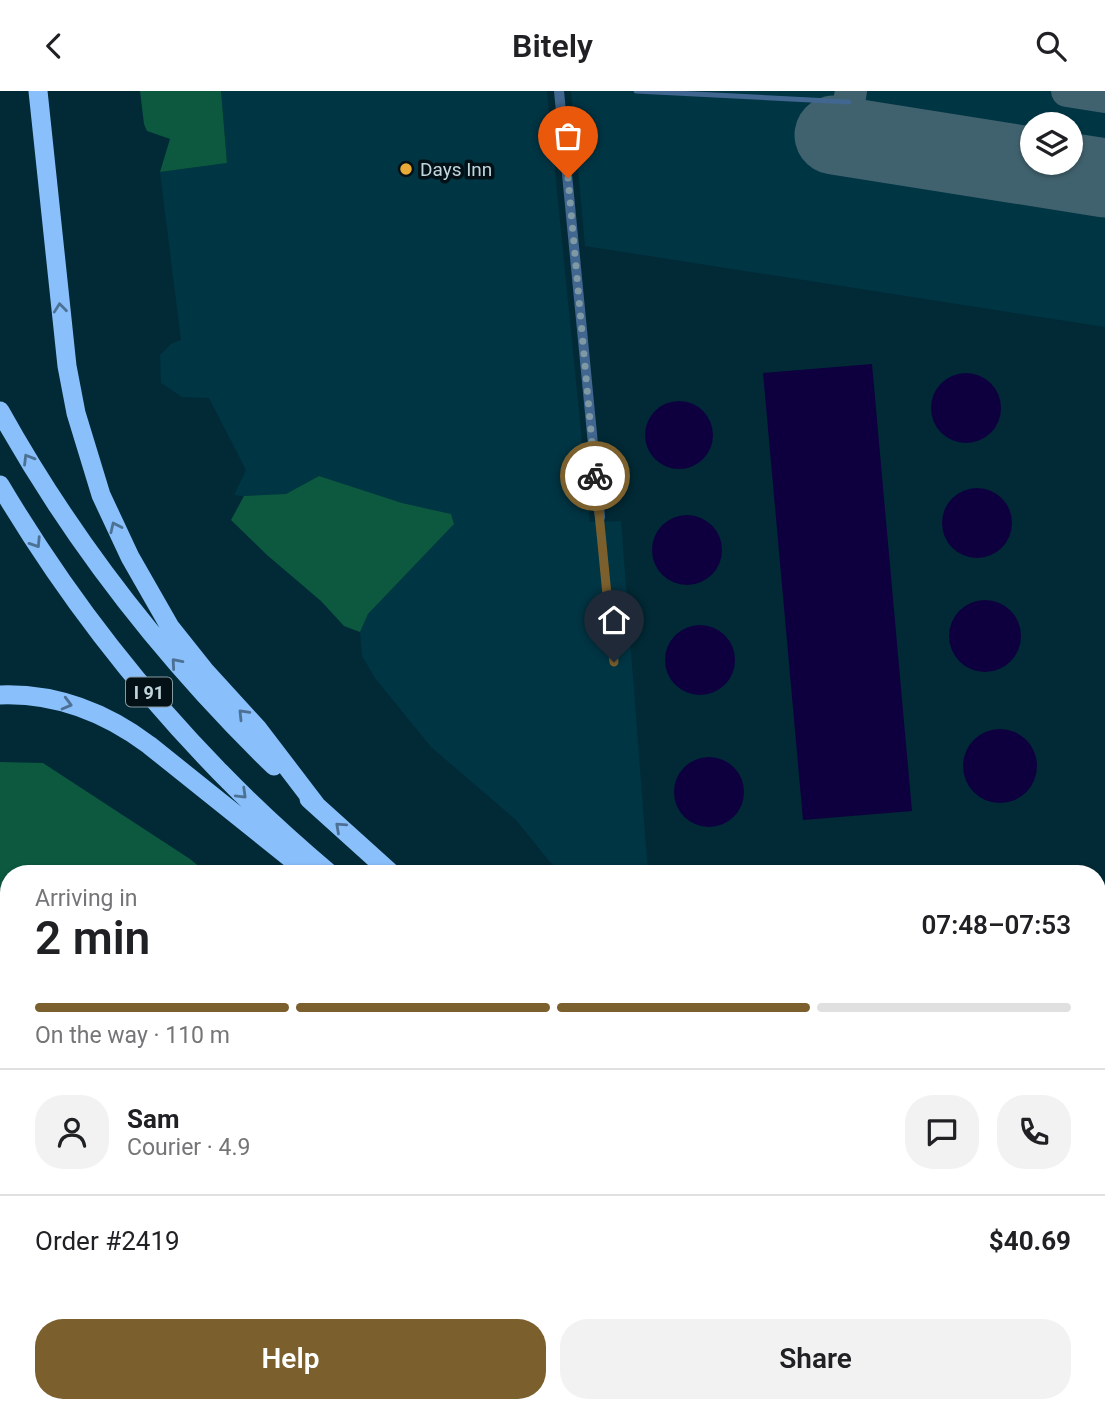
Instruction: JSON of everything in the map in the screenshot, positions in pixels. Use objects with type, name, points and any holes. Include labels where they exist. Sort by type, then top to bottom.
[{"type":"highway","points":[[38,91],[70,387],[83,439],[110,515],[136,568],[170,627],[212,679],[258,729],[316,805]]},
{"type":"highway","name":"I 91","points":[[0,411],[77,536],[140,620],[222,713],[276,768],[382,865]]},
{"type":"highway","name":"I 91","points":[[0,485],[61,579],[154,699],[241,793],[320,865]]},
{"type":"highway","points":[[0,695],[60,701],[93,712],[124,727],[299,865]]},
{"type":"street","points":[[559,91],[600,517]]},
{"type":"lane","points":[[636,91],[849,102]]},
{"type":"lane","points":[[600,517],[614,662]]},
{"type":"shaded area","points":[[221,91],[547,91],[590,522],[621,521],[647,865],[554,865],[516,820],[431,747],[375,678],[362,656],[360,632],[368,614],[454,524],[451,514],[402,503],[319,476],[286,494],[249,497],[234,495],[246,470],[209,398],[182,397],[161,383],[160,355],[171,344],[181,340],[160,172],[227,163]]},
{"type":"shaded area","points":[[571,91],[1105,91],[1105,327],[585,246]]},
{"type":"shaded area","points":[[872,364],[912,811],[803,820],[763,373]]},
{"type":"shaded area","points":[[973,373],[986,379],[995,388],[999,394],[999,422],[991,433],[980,441],[959,443],[941,433],[933,422],[931,401],[941,383],[952,375]]},
{"type":"shaded area","points":[[679,401],[692,404],[703,411],[710,422],[713,435],[710,448],[703,459],[692,466],[679,469],[666,466],[655,459],[648,448],[645,435],[648,422],[655,411],[666,404]]},
{"type":"shaded area","points":[[970,488],[984,488],[997,493],[1007,503],[1012,523],[1007,543],[997,553],[984,558],[970,558],[957,553],[947,543],[942,530],[942,516],[947,503],[957,493]]},
{"type":"shaded area","points":[[680,515],[694,515],[707,520],[717,530],[722,550],[717,570],[707,580],[694,585],[680,585],[667,580],[657,570],[652,557],[652,543],[657,530],[667,520]]},
{"type":"shaded area","points":[[985,600],[1005,606],[1015,616],[1021,636],[1015,656],[1005,666],[985,672],[965,666],[955,656],[949,636],[955,616],[965,606]]},
{"type":"shaded area","points":[[693,625],[707,625],[720,630],[730,640],[735,660],[730,680],[720,690],[707,695],[693,695],[680,690],[670,680],[665,667],[665,653],[670,640],[680,630]]},
{"type":"shaded area","points":[[1000,729],[1014,732],[1026,740],[1034,752],[1037,766],[1034,780],[1026,792],[1014,800],[1000,803],[986,800],[974,792],[966,780],[963,766],[966,752],[974,740],[986,732]]},
{"type":"shaded area","points":[[702,757],[716,757],[729,762],[739,772],[744,792],[739,812],[729,822],[716,827],[702,827],[689,822],[679,812],[674,799],[674,785],[679,772],[689,762]]},
{"type":"green space","points":[[140,91],[221,91],[227,163],[160,172],[170,139],[147,131]]},
{"type":"green space","points":[[319,476],[402,503],[451,514],[454,524],[368,614],[360,632],[344,626],[321,601],[231,520],[244,496],[286,494]]},
{"type":"green space","points":[[0,762],[43,763],[197,865],[0,865]]},
{"type":"taxiway","points":[[843,136],[851,91]]},
{"type":"taxiway","points":[[1067,91],[1105,97]]},
{"type":"runway","points":[[834,135],[1105,178]]},
{"type":"way so far","points":[[568,178],[595,476]]},
{"type":"place","name":"Days Inn","points":[[406,169]]},
{"type":"route","points":[[595,476],[614,662]]}]
